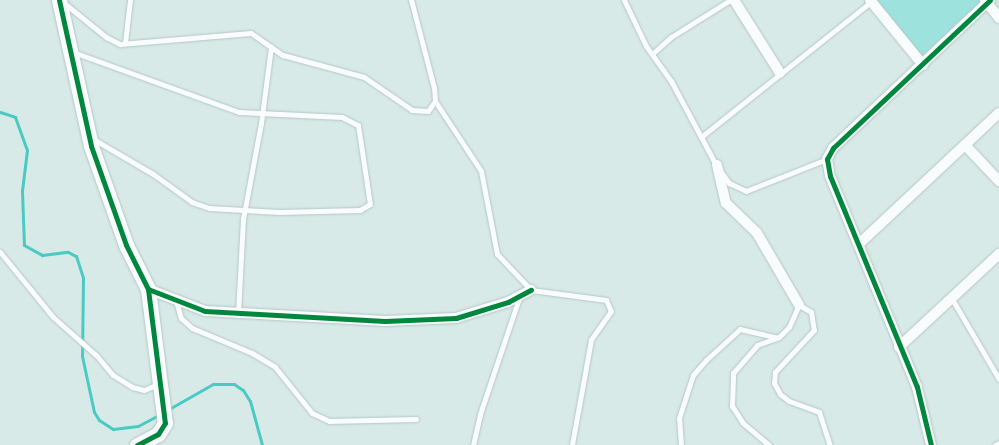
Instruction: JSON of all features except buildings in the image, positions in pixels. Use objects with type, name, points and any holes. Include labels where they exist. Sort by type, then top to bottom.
[{"type":"street","points":[[59,0],[89,136],[126,245],[148,289],[166,423],[158,434],[137,445]]},
{"type":"street","points":[[732,0],[780,73]]},
{"type":"street","points":[[871,1],[923,65]]},
{"type":"street","points":[[931,445],[917,387],[899,347],[860,243],[830,176],[826,160],[833,148],[923,65],[987,1],[999,18]]},
{"type":"street","points":[[860,243],[999,112]]},
{"type":"street","points":[[965,145],[999,181]]},
{"type":"street","points":[[716,165],[726,203],[757,233],[800,305]]},
{"type":"street","points":[[899,347],[999,254]]},
{"type":"street","points":[[148,289],[205,311],[386,321],[456,318],[519,297],[531,290]]},
{"type":"lane","points":[[59,0],[106,38],[125,43],[251,33],[283,55],[312,65],[364,77],[412,110],[428,111],[435,101]]},
{"type":"lane","points":[[125,43],[130,0]]},
{"type":"lane","points":[[411,0],[435,101],[481,171],[497,254],[531,290],[606,300],[611,311],[591,340],[572,445]]},
{"type":"lane","points":[[624,0],[652,54],[671,81],[716,165],[729,183],[746,191],[826,160]]},
{"type":"lane","points":[[652,54],[671,37],[732,0]]},
{"type":"lane","points":[[701,136],[871,1]]},
{"type":"lane","points":[[238,314],[244,210],[263,114],[271,47]]},
{"type":"lane","points":[[72,52],[239,112],[342,117],[358,125],[370,204],[360,210],[244,210],[209,208],[192,202],[153,174],[89,136]]},
{"type":"lane","points":[[0,252],[54,317],[96,355],[113,375],[132,387],[144,390],[160,382]]},
{"type":"lane","points":[[474,445],[480,414],[519,297]]},
{"type":"lane","points":[[952,299],[999,379]]},
{"type":"lane","points":[[176,301],[181,318],[192,328],[252,353],[276,367],[312,414],[329,421],[416,419]]},
{"type":"lane","points":[[770,445],[742,423],[732,406],[730,388],[733,373],[742,360],[757,345],[779,337],[789,327],[800,305],[811,312],[814,330],[775,372],[774,383],[780,394],[789,401],[819,412],[830,445]]},
{"type":"lane","points":[[681,445],[679,418],[693,376],[706,360],[740,329],[763,336],[779,337]]},
{"type":"lane","points":[[996,445],[999,442]]},
{"type":"shaded area","points":[[875,0],[980,0],[980,4],[923,58]]},
{"type":"waterway","points":[[0,112],[15,117],[27,150],[22,191],[24,245],[42,255],[68,252],[76,256],[83,278],[82,356],[94,412],[99,420],[113,429],[138,426],[159,415]]},
{"type":"waterway","points":[[169,409],[213,384],[234,384],[243,390],[250,401],[262,445]]},
{"type":"cycle path","points":[[59,0],[91,146],[126,245],[148,289],[165,423],[158,434],[137,445]]},
{"type":"cycle path","points":[[931,445],[917,387],[830,176],[827,159],[833,148],[990,0]]},
{"type":"cycle path","points":[[148,289],[205,311],[385,321],[456,318],[508,302],[531,290]]}]
